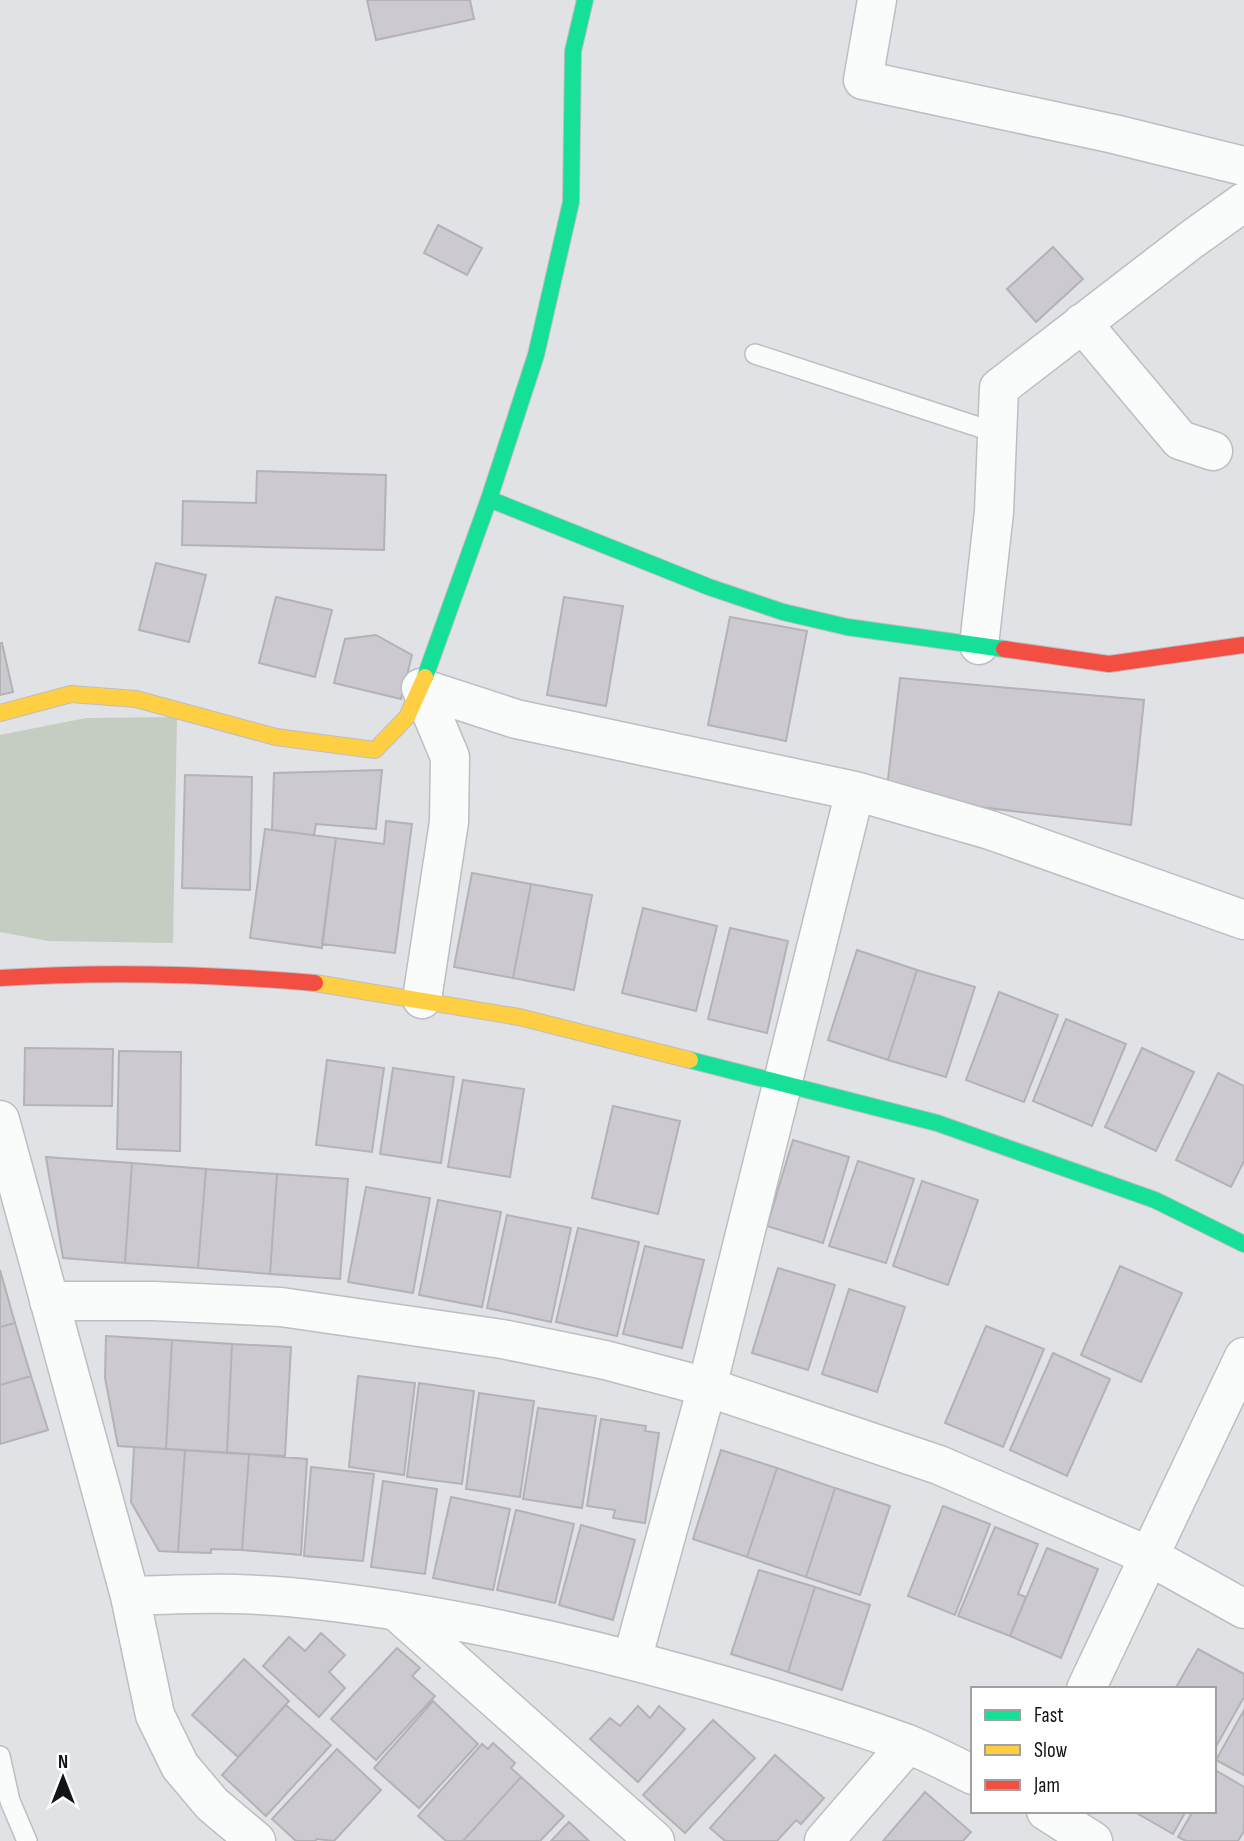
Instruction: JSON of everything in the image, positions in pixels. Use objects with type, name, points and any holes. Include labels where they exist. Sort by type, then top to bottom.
[{"type":"street","points":[[0,713],[71,694],[136,699],[276,737],[375,750],[407,717],[421,688],[489,499],[536,355],[571,202],[573,51],[585,0]]},
{"type":"street","points":[[877,0],[863,80],[1114,134],[1244,166]]},
{"type":"street","points":[[979,645],[994,512],[999,388],[1244,202]]},
{"type":"street","points":[[1082,323],[1180,440],[1213,451]]},
{"type":"street","points":[[489,499],[660,568],[783,612],[848,627],[1109,664],[1244,645]]},
{"type":"street","points":[[421,688],[516,719],[855,791],[990,830],[1244,920]]},
{"type":"street","points":[[421,688],[450,757],[449,822],[422,999]]},
{"type":"street","points":[[632,1660],[707,1387],[855,791]]},
{"type":"street","points":[[0,978],[72,973],[224,975],[317,984],[422,999],[519,1017],[781,1082],[962,1132],[1155,1200],[1244,1244]]},
{"type":"street","points":[[0,1120],[130,1596],[155,1715],[180,1766],[212,1804],[256,1841]]},
{"type":"street","points":[[49,1301],[154,1301],[281,1307],[502,1339],[605,1360],[707,1387],[939,1465],[1149,1556],[1244,1609]]},
{"type":"street","points":[[1087,1687],[1244,1357]]},
{"type":"street","points":[[130,1596],[196,1594],[286,1597],[394,1609],[632,1660],[777,1701],[908,1744],[971,1773]]},
{"type":"street","points":[[394,1609],[655,1841]]},
{"type":"street","points":[[824,1841],[908,1744]]},
{"type":"street","points":[[1049,1813],[1093,1841]]},
{"type":"lane","points":[[755,354],[997,433]]},
{"type":"lane","points":[[0,1756],[10,1801],[27,1841]]},
{"type":"shaded area","points":[[177,717],[173,943],[48,941],[0,932],[0,735],[86,718]]},
{"type":"building","points":[[367,0],[470,0],[474,19],[376,40]]},
{"type":"building","points":[[438,225],[482,248],[467,275],[424,253]]},
{"type":"building","points":[[1053,247],[1083,279],[1036,322],[1007,289]]},
{"type":"building","points":[[257,471],[386,475],[384,550],[182,545],[183,501],[256,503]]},
{"type":"building","points":[[156,563],[206,575],[189,642],[139,630]]},
{"type":"building","points":[[276,597],[332,610],[315,677],[259,663]]},
{"type":"building","points":[[564,597],[623,606],[606,706],[547,695]]},
{"type":"building","points":[[730,617],[807,631],[786,741],[708,725]]},
{"type":"building","points":[[376,635],[412,655],[401,699],[334,683],[345,639]]},
{"type":"building","points":[[0,643],[13,692],[0,695]]},
{"type":"building","points":[[900,678],[1144,700],[1131,825],[886,796]]},
{"type":"building","points":[[382,770],[376,829],[316,824],[314,835],[272,830],[274,773]]},
{"type":"building","points":[[185,775],[252,777],[250,890],[182,888]]},
{"type":"building","points":[[386,821],[412,824],[395,953],[322,944],[336,838],[384,844]]},
{"type":"building","points":[[265,829],[336,838],[322,948],[250,938]]},
{"type":"building","points":[[472,873],[531,884],[513,978],[454,967]]},
{"type":"building","points":[[531,884],[592,895],[574,990],[513,978]]},
{"type":"building","points":[[643,908],[717,926],[696,1011],[622,993]]},
{"type":"building","points":[[730,928],[788,941],[767,1033],[708,1019]]},
{"type":"building","points":[[857,950],[917,970],[888,1060],[828,1040]]},
{"type":"building","points":[[917,970],[975,987],[946,1077],[888,1060]]},
{"type":"building","points":[[999,992],[1058,1015],[1024,1102],[966,1080]]},
{"type":"building","points":[[1066,1019],[1126,1044],[1092,1126],[1033,1101]]},
{"type":"building","points":[[25,1048],[113,1049],[112,1106],[24,1105]]},
{"type":"building","points":[[1142,1048],[1194,1072],[1156,1151],[1105,1127]]},
{"type":"building","points":[[119,1051],[181,1052],[180,1151],[117,1149]]},
{"type":"building","points":[[327,1060],[384,1068],[372,1152],[316,1145]]},
{"type":"building","points":[[393,1068],[454,1077],[441,1163],[380,1154]]},
{"type":"building","points":[[1218,1073],[1244,1086],[1244,1161],[1231,1187],[1176,1160]]},
{"type":"building","points":[[463,1080],[524,1089],[510,1177],[448,1167]]},
{"type":"building","points":[[613,1106],[680,1121],[658,1214],[592,1198]]},
{"type":"building","points":[[793,1140],[849,1157],[823,1243],[767,1226]]},
{"type":"building","points":[[46,1157],[132,1163],[125,1263],[63,1258]]},
{"type":"building","points":[[858,1161],[914,1179],[886,1263],[829,1246]]},
{"type":"building","points":[[132,1163],[206,1169],[198,1268],[125,1263]]},
{"type":"building","points":[[206,1169],[277,1174],[270,1274],[198,1268]]},
{"type":"building","points":[[277,1174],[348,1179],[340,1279],[270,1274]]},
{"type":"building","points":[[922,1181],[978,1200],[948,1285],[893,1266]]},
{"type":"building","points":[[366,1187],[430,1198],[413,1293],[348,1282]]},
{"type":"building","points":[[438,1200],[501,1212],[482,1307],[419,1295]]},
{"type":"building","points":[[507,1215],[571,1228],[551,1322],[487,1308]]},
{"type":"building","points":[[578,1228],[639,1242],[617,1336],[556,1322]]},
{"type":"building","points":[[645,1246],[704,1260],[682,1348],[623,1334]]},
{"type":"building","points":[[1120,1266],[1182,1293],[1141,1382],[1081,1355]]},
{"type":"building","points":[[778,1268],[835,1285],[808,1370],[752,1353]]},
{"type":"building","points":[[0,1270],[15,1323],[0,1327]]},
{"type":"building","points":[[849,1289],[905,1307],[877,1392],[822,1374]]},
{"type":"building","points":[[15,1323],[31,1376],[0,1385],[0,1327]]},
{"type":"building","points":[[986,1326],[1044,1349],[1003,1447],[945,1423]]},
{"type":"building","points":[[106,1336],[172,1340],[166,1449],[118,1446],[105,1378]]},
{"type":"building","points":[[172,1340],[232,1344],[227,1453],[166,1449]]},
{"type":"building","points":[[232,1344],[291,1347],[285,1456],[227,1453]]},
{"type":"building","points":[[1053,1353],[1110,1379],[1067,1476],[1010,1450]]},
{"type":"building","points":[[31,1376],[48,1430],[0,1444],[0,1385]]},
{"type":"building","points":[[358,1376],[415,1383],[404,1475],[349,1467]]},
{"type":"building","points":[[419,1383],[474,1391],[462,1484],[407,1477]]},
{"type":"building","points":[[479,1393],[534,1401],[520,1497],[466,1489]]},
{"type":"building","points":[[538,1408],[596,1416],[582,1508],[523,1499]]},
{"type":"building","points":[[601,1419],[646,1426],[645,1431],[659,1433],[645,1523],[613,1518],[615,1510],[587,1506]]},
{"type":"building","points":[[134,1447],[185,1450],[178,1552],[159,1551],[131,1502]]},
{"type":"building","points":[[185,1450],[249,1454],[242,1550],[178,1552]]},
{"type":"building","points":[[721,1450],[777,1468],[747,1557],[693,1539]]},
{"type":"building","points":[[249,1454],[307,1459],[301,1555],[242,1550]]},
{"type":"building","points":[[311,1467],[374,1474],[363,1561],[304,1556]]},
{"type":"building","points":[[777,1468],[835,1488],[806,1577],[747,1557]]},
{"type":"building","points":[[383,1481],[437,1489],[425,1574],[371,1567]]},
{"type":"building","points":[[835,1488],[890,1506],[860,1595],[806,1577]]},
{"type":"building","points":[[451,1497],[510,1509],[493,1590],[433,1578]]},
{"type":"building","points":[[943,1506],[990,1524],[955,1615],[908,1596]]},
{"type":"building","points":[[516,1510],[574,1524],[555,1603],[497,1590]]},
{"type":"building","points":[[581,1525],[635,1540],[613,1620],[559,1605]]},
{"type":"building","points":[[995,1527],[1038,1544],[1018,1594],[1026,1597],[1010,1636],[958,1616]]},
{"type":"building","points":[[1047,1548],[1098,1569],[1061,1658],[1010,1636]]},
{"type":"building","points":[[759,1570],[815,1587],[788,1672],[731,1654]]},
{"type":"building","points":[[815,1587],[870,1605],[842,1690],[788,1672]]},
{"type":"building","points":[[321,1633],[345,1655],[329,1672],[345,1688],[319,1717],[263,1666],[289,1637],[305,1651]]},
{"type":"building","points":[[397,1648],[420,1668],[412,1676],[435,1696],[376,1760],[331,1719]]},
{"type":"building","points":[[1198,1649],[1244,1674],[1244,1697],[1216,1746],[1216,1687],[1176,1687]]},
{"type":"building","points":[[244,1659],[289,1701],[238,1757],[192,1715]]},
{"type":"building","points":[[433,1701],[478,1744],[419,1808],[374,1768]]},
{"type":"building","points":[[286,1705],[331,1745],[266,1816],[222,1775]]},
{"type":"building","points":[[638,1706],[650,1718],[659,1706],[685,1729],[638,1782],[590,1739],[610,1718],[620,1726]]},
{"type":"building","points":[[1244,1710],[1244,1775],[1216,1760]]},
{"type":"building","points":[[713,1720],[755,1758],[685,1833],[643,1795]]},
{"type":"building","points":[[493,1743],[515,1763],[511,1768],[521,1777],[463,1841],[446,1841],[418,1816],[482,1744],[488,1749]]},
{"type":"building","points":[[337,1749],[381,1790],[334,1841],[296,1841],[272,1819]]},
{"type":"building","points":[[775,1755],[824,1798],[801,1824],[796,1820],[777,1841],[725,1841],[710,1828]]},
{"type":"building","points":[[1216,1773],[1244,1787],[1244,1831],[1238,1841],[1186,1841],[1178,1837],[1192,1813],[1216,1813]]},
{"type":"building","points":[[521,1777],[564,1816],[540,1841],[463,1841]]},
{"type":"building","points":[[925,1792],[971,1832],[963,1841],[883,1841]]},
{"type":"building","points":[[1136,1813],[1185,1813],[1173,1834]]},
{"type":"building","points":[[569,1822],[589,1841],[551,1841]]},
{"type":"traffic: fast","points":[[489,499],[536,355],[571,202],[573,51],[585,0]]},
{"type":"traffic: fast","points":[[425,677],[489,499],[709,587],[783,612],[847,627],[1004,649]]},
{"type":"traffic: fast","points":[[690,1060],[937,1123],[1155,1200],[1244,1244]]},
{"type":"traffic: slow","points":[[0,713],[71,694],[136,699],[276,737],[375,750],[407,717],[425,677]]},
{"type":"traffic: slow","points":[[315,983],[519,1017],[690,1060]]},
{"type":"traffic: jam","points":[[1004,649],[1109,664],[1244,645]]},
{"type":"traffic: jam","points":[[0,978],[158,974],[315,983]]}]
